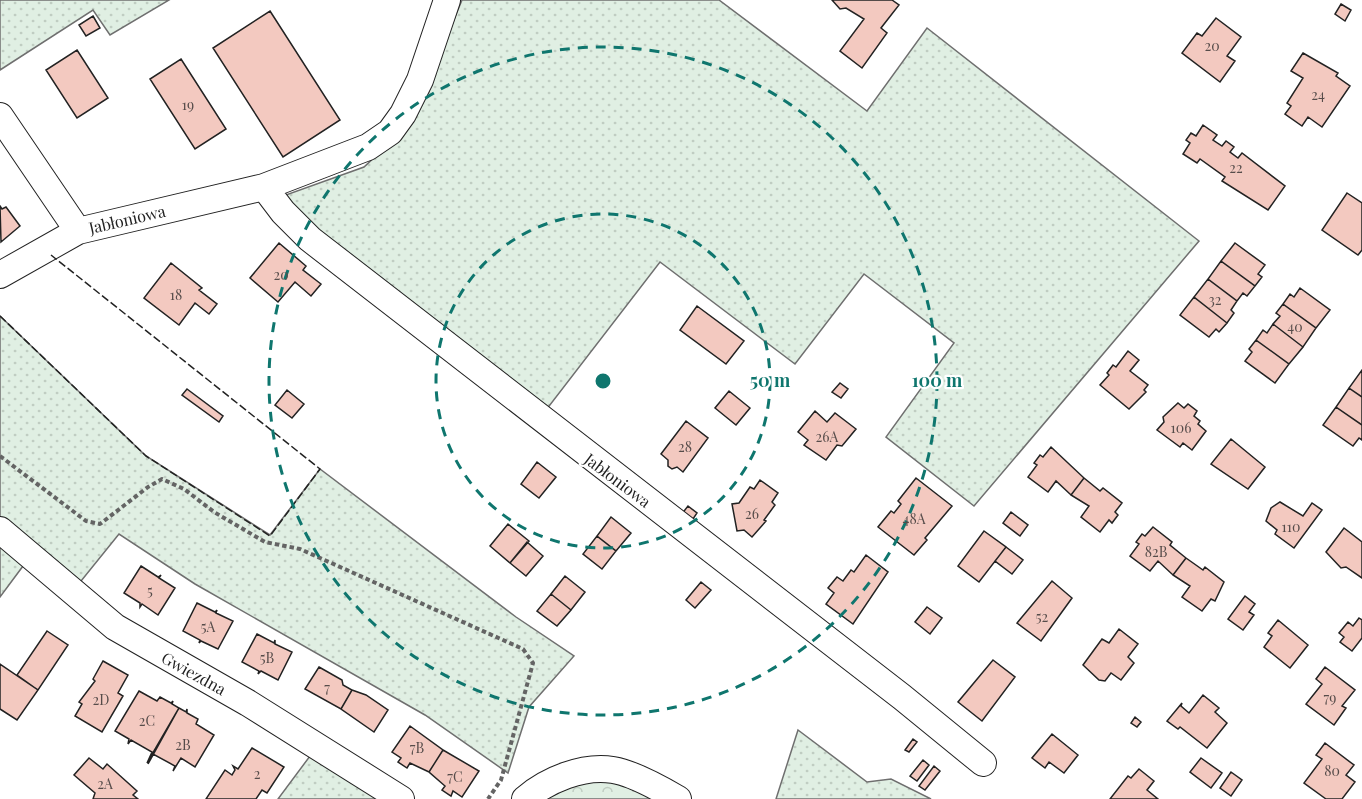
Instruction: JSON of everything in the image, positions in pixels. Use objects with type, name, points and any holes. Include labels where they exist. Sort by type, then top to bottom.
[{"type":"street","name":"Jabłoniowa","points":[[0,275],[78,231],[264,187],[338,161],[368,147],[390,132],[403,114],[420,80],[447,0]]},
{"type":"street","points":[[0,116],[78,231]]},
{"type":"street","name":"Jabłoniowa","points":[[264,187],[283,212],[310,240],[902,697],[982,763]]},
{"type":"street","name":"Gwiezdna","points":[[0,530],[115,627],[248,703],[401,799]]},
{"type":"street","points":[[525,799],[557,778],[590,770],[613,770],[678,799]]},
{"type":"path","points":[[0,456],[86,521],[99,524],[162,479],[184,489],[214,512],[265,542],[300,549],[524,649],[533,663],[501,780],[488,799]]},
{"type":"green space","points":[[0,0],[169,0],[110,35],[93,10],[0,70]]},
{"type":"green space","points":[[462,0],[719,0],[867,111],[927,28],[1199,241],[974,506],[886,437],[954,343],[864,274],[795,364],[660,262],[543,414],[323,241],[283,196],[364,167],[412,122]]},
{"type":"green space","points":[[0,316],[146,456],[270,535],[320,469],[516,617],[574,656],[529,707],[508,773],[425,715],[195,584],[119,534],[73,591],[0,530]]},
{"type":"green space","points":[[0,546],[23,566],[0,597]]},
{"type":"green space","points":[[798,730],[867,782],[891,779],[931,799],[776,799]]},
{"type":"green space","points":[[313,752],[387,799],[278,799]]},
{"type":"green space","points":[[590,779],[635,784],[660,799],[543,799]]},
{"type":"building","points":[[832,0],[892,0],[899,5],[881,28],[887,33],[862,68],[840,51],[864,19],[846,8],[840,9]]},
{"type":"building","points":[[1341,4],[1351,10],[1345,21],[1335,14]]},
{"type":"building","points":[[270,11],[340,120],[283,157],[213,48]]},
{"type":"building","points":[[93,16],[100,28],[86,36],[79,25]]},
{"type":"building","points":[[1216,18],[1241,37],[1227,56],[1235,61],[1220,82],[1182,53],[1197,33],[1202,36]]},
{"type":"building","points":[[77,50],[108,98],[77,118],[46,70]]},
{"type":"building","points":[[1303,53],[1338,73],[1336,76],[1350,86],[1322,127],[1308,117],[1302,126],[1285,114],[1291,106],[1287,103],[1303,78],[1291,71]]},
{"type":"building","points":[[181,59],[226,129],[195,149],[150,79]]},
{"type":"building","points":[[1203,125],[1217,135],[1213,140],[1222,146],[1226,141],[1234,147],[1230,152],[1238,158],[1242,153],[1285,186],[1268,210],[1222,181],[1225,177],[1200,159],[1197,163],[1183,154],[1190,143],[1186,140],[1191,133],[1196,136]]},
{"type":"building","points":[[1347,193],[1362,203],[1362,250],[1358,255],[1322,230]]},
{"type":"building","points":[[0,206],[2,209],[6,207],[20,226],[1,242]]},
{"type":"building","points":[[279,243],[306,266],[303,270],[321,284],[311,296],[295,282],[278,302],[250,278]]},
{"type":"building","points":[[1235,243],[1265,265],[1258,274],[1262,277],[1255,286],[1221,261]]},
{"type":"building","points":[[1221,261],[1255,286],[1247,296],[1243,293],[1237,301],[1208,279]]},
{"type":"building","points":[[171,263],[202,288],[199,290],[217,304],[209,314],[195,303],[179,325],[144,298]]},
{"type":"building","points":[[1208,279],[1237,301],[1231,310],[1234,313],[1227,323],[1194,297]]},
{"type":"building","points":[[1300,288],[1330,310],[1316,328],[1283,304],[1290,294],[1294,297]]},
{"type":"building","points":[[1194,297],[1227,323],[1219,332],[1216,329],[1209,337],[1180,315]]},
{"type":"building","points":[[1283,304],[1316,328],[1303,347],[1273,324],[1280,316],[1276,313]]},
{"type":"building","points":[[697,306],[744,341],[726,364],[680,330]]},
{"type":"building","points":[[1273,324],[1303,347],[1289,364],[1256,340],[1263,330],[1267,333]]},
{"type":"building","points":[[1256,340],[1289,364],[1275,383],[1245,361],[1252,352],[1249,349]]},
{"type":"building","points":[[1128,351],[1139,360],[1130,371],[1148,385],[1144,390],[1146,392],[1129,409],[1100,385],[1109,375],[1107,373],[1113,365],[1116,367]]},
{"type":"building","points":[[1362,370],[1362,397],[1349,388]]},
{"type":"building","points":[[840,383],[848,389],[841,398],[832,392]]},
{"type":"building","points":[[1349,388],[1362,397],[1362,425],[1336,407]]},
{"type":"building","points":[[187,389],[223,416],[219,422],[182,395]]},
{"type":"building","points":[[287,390],[304,404],[292,418],[275,405]]},
{"type":"building","points":[[729,391],[750,408],[736,425],[715,408]]},
{"type":"building","points":[[1178,403],[1184,408],[1188,404],[1197,411],[1194,416],[1200,421],[1198,424],[1206,431],[1192,450],[1183,443],[1180,447],[1157,430],[1164,422],[1163,417]]},
{"type":"building","points":[[1336,407],[1362,425],[1362,440],[1359,438],[1353,446],[1323,425]]},
{"type":"building","points":[[815,411],[827,422],[835,413],[856,429],[842,446],[837,445],[826,460],[804,445],[808,440],[798,432]]},
{"type":"building","points":[[686,421],[708,438],[683,472],[677,467],[672,469],[668,466],[668,460],[661,454]]},
{"type":"building","points":[[1231,439],[1265,467],[1248,489],[1211,464]]},
{"type":"building","points":[[1051,447],[1084,478],[1071,495],[1056,481],[1048,492],[1028,477],[1037,465],[1034,463],[1040,455],[1043,457]]},
{"type":"building","points":[[537,462],[556,477],[539,498],[521,484]]},
{"type":"building","points":[[916,478],[952,506],[914,555],[878,527],[891,511],[894,513],[901,504],[898,501]]},
{"type":"building","points":[[1084,478],[1100,491],[1103,488],[1122,503],[1115,512],[1118,515],[1112,523],[1109,520],[1100,532],[1081,517],[1089,506],[1071,495]]},
{"type":"building","points":[[760,480],[778,493],[772,502],[775,505],[764,520],[766,521],[752,537],[744,530],[737,531],[732,504],[739,503],[750,487],[754,489]]},
{"type":"building","points":[[1280,502],[1303,516],[1312,503],[1322,510],[1294,548],[1275,534],[1277,530],[1266,521],[1271,508]]},
{"type":"building","points":[[688,506],[697,513],[691,522],[681,515]]},
{"type":"building","points":[[1011,512],[1028,525],[1020,536],[1003,523]]},
{"type":"building","points":[[611,517],[631,533],[616,551],[597,536]]},
{"type":"building","points":[[508,524],[529,541],[510,563],[490,546]]},
{"type":"building","points":[[1153,527],[1172,542],[1170,545],[1186,558],[1173,575],[1158,561],[1150,571],[1130,556],[1139,544],[1136,542],[1142,534],[1145,536]]},
{"type":"building","points":[[1344,528],[1362,542],[1362,578],[1346,567],[1341,568],[1326,552]]},
{"type":"building","points":[[984,531],[1006,547],[979,582],[958,566]]},
{"type":"building","points":[[597,536],[616,551],[602,569],[583,554]]},
{"type":"building","points":[[527,542],[543,556],[526,576],[510,563]]},
{"type":"building","points":[[1006,547],[1023,560],[1012,574],[995,561]]},
{"type":"building","points":[[866,555],[888,572],[853,624],[826,604],[834,593],[828,588],[837,577],[843,581],[851,570],[854,572]]},
{"type":"building","points":[[1186,558],[1203,570],[1205,567],[1224,582],[1215,601],[1211,599],[1202,611],[1182,597],[1190,586],[1173,575]]},
{"type":"building","points":[[141,566],[158,577],[161,575],[159,578],[175,588],[158,615],[142,604],[140,607],[140,603],[124,593]]},
{"type":"building","points":[[565,576],[585,592],[571,610],[551,594]]},
{"type":"building","points":[[1052,581],[1072,598],[1041,641],[1017,623]]},
{"type":"building","points":[[701,582],[711,590],[695,608],[686,600]]},
{"type":"building","points":[[551,594],[571,610],[557,626],[537,611]]},
{"type":"building","points":[[1245,596],[1255,604],[1249,612],[1254,615],[1243,630],[1228,619]]},
{"type":"building","points":[[197,603],[215,612],[217,610],[216,613],[233,621],[218,649],[201,641],[199,643],[200,640],[183,631]]},
{"type":"building","points":[[927,607],[942,618],[930,634],[915,622]]},
{"type":"building","points":[[1359,618],[1362,620],[1362,638],[1352,651],[1340,642],[1344,637],[1339,633],[1348,622],[1353,626]]},
{"type":"building","points":[[1278,620],[1308,645],[1290,668],[1264,647],[1272,636],[1268,633]]},
{"type":"building","points":[[1119,629],[1138,644],[1128,657],[1134,663],[1121,680],[1111,673],[1105,681],[1099,680],[1083,665],[1102,639],[1109,643]]},
{"type":"building","points":[[47,631],[68,645],[38,690],[17,675]]},
{"type":"building","points":[[257,634],[274,643],[275,640],[275,644],[292,652],[278,680],[261,671],[258,674],[259,671],[242,662]]},
{"type":"building","points":[[993,660],[1015,677],[982,721],[958,702]]},
{"type":"building","points":[[103,661],[128,675],[118,693],[123,696],[102,732],[75,716],[82,704],[79,702],[95,681],[93,679]]},
{"type":"building","points":[[0,664],[38,690],[17,720],[0,709]]},
{"type":"building","points":[[319,667],[342,680],[343,685],[352,690],[341,709],[305,689]]},
{"type":"building","points":[[1325,667],[1355,690],[1342,706],[1346,708],[1334,725],[1306,704],[1322,684],[1316,679]]},
{"type":"building","points":[[352,690],[366,695],[388,710],[374,732],[341,709]]},
{"type":"building","points":[[139,691],[157,701],[160,697],[171,703],[173,701],[172,704],[179,708],[147,763],[152,752],[131,740],[128,744],[129,739],[115,731]]},
{"type":"building","points":[[1203,695],[1219,708],[1215,712],[1227,723],[1207,748],[1180,727],[1178,729],[1167,721],[1182,703],[1181,706],[1189,713]]},
{"type":"building","points":[[179,708],[186,712],[187,709],[187,713],[198,719],[196,724],[214,735],[195,767],[181,758],[173,771],[175,766],[153,754]]},
{"type":"building","points":[[1135,717],[1141,722],[1137,727],[1131,723]]},
{"type":"building","points":[[410,726],[443,750],[429,772],[410,763],[407,768],[398,762],[401,758],[392,752]]},
{"type":"building","points":[[1052,734],[1078,755],[1064,773],[1049,762],[1045,768],[1032,758]]},
{"type":"building","points":[[913,739],[917,742],[909,752],[905,750]]},
{"type":"building","points":[[1325,743],[1354,765],[1346,775],[1355,782],[1342,799],[1326,799],[1304,783],[1322,759],[1316,755]]},
{"type":"building","points":[[252,748],[284,767],[267,793],[262,790],[256,799],[206,799],[225,770],[232,775],[235,770],[233,766],[238,769]]},
{"type":"building","points":[[443,750],[479,771],[462,797],[453,791],[451,796],[442,790],[445,786],[429,772]]},
{"type":"building","points":[[89,758],[103,769],[107,764],[137,791],[133,795],[138,799],[93,799],[95,793],[74,775]]},
{"type":"building","points":[[1201,758],[1222,773],[1211,788],[1190,772]]},
{"type":"building","points":[[923,760],[929,765],[917,781],[910,776]]},
{"type":"building","points":[[934,766],[940,771],[925,790],[919,786]]},
{"type":"building","points":[[1139,769],[1154,781],[1147,790],[1158,799],[1110,799],[1128,776],[1131,778]]},
{"type":"building","points":[[1231,772],[1242,780],[1231,796],[1220,788]]},
{"type":"fence","points":[[0,316],[146,456],[270,536],[320,469],[51,255]]}]
